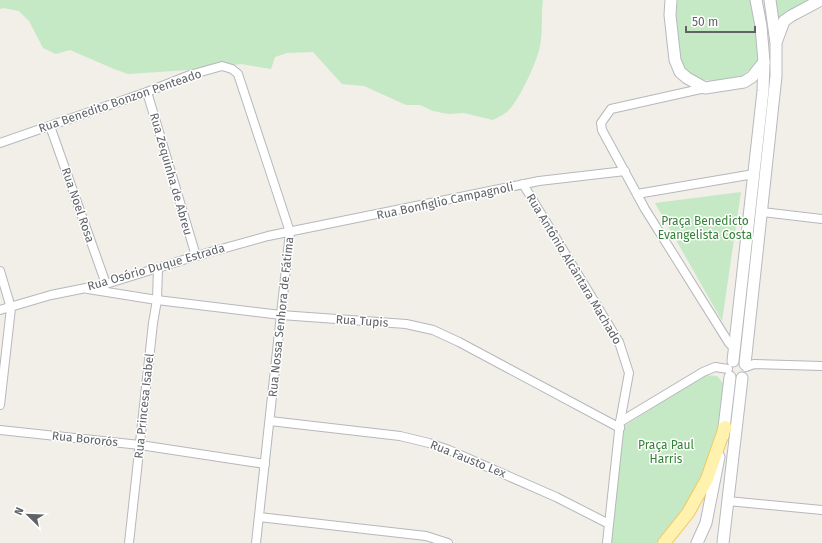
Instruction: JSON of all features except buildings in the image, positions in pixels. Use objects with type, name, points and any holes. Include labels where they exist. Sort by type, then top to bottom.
[{"type":"main road","points":[[671,0],[670,15],[675,60],[680,72],[686,78],[705,88],[744,82],[752,77],[764,62]]},
{"type":"main road","points":[[723,543],[728,501],[734,348],[763,91],[764,62],[761,26],[756,0]]},
{"type":"main road","points":[[697,543],[706,524],[725,427],[733,371],[739,360],[746,365],[776,76],[776,42],[770,0]]},
{"type":"main road","points":[[776,42],[784,22],[791,16],[821,0]]},
{"type":"main road","points":[[744,82],[763,91]]},
{"type":"main road","points":[[664,543],[688,513],[707,479],[725,427]]},
{"type":"street","name":"Rua Benedito Bonzon Penteado","points":[[0,142],[147,92],[190,75],[222,66],[232,69],[238,74]]},
{"type":"street","name":"Rua Nossa Senhora de Fátima","points":[[238,74],[290,232],[256,543]]},
{"type":"street","points":[[705,88],[611,108],[601,123],[602,130],[637,194],[728,343],[734,348]]},
{"type":"street","name":"Rua Zequinha de Abreu","points":[[147,92],[196,256]]},
{"type":"street","name":"Rua Noel Rosa","points":[[50,126],[106,284]]},
{"type":"street","name":"Rua Bonfiglio Campagnoli","points":[[290,232],[523,184],[624,171]]},
{"type":"street","points":[[637,194],[754,174]]},
{"type":"street","name":"Rua Antônio Alcântara Machado","points":[[523,184],[619,342],[629,373],[620,425],[607,543]]},
{"type":"street","points":[[762,212],[822,219]]},
{"type":"street","name":"Rua Osório Duque Estrada","points":[[0,310],[11,308],[50,295],[106,284],[196,256],[268,236],[290,232]]},
{"type":"street","name":"Rua Princesa Isabel","points":[[129,543],[153,323],[157,300],[158,268]]},
{"type":"street","points":[[0,271],[11,308],[0,405]]},
{"type":"street","name":"Rua Tupis","points":[[82,288],[157,300],[281,315],[406,324],[433,330],[620,425]]},
{"type":"street","points":[[746,365],[822,366]]},
{"type":"street","points":[[620,425],[703,372],[715,366],[733,371]]},
{"type":"street","name":"Rua Fausto Lex","points":[[270,421],[400,436],[429,443],[450,450],[556,497],[609,524]]},
{"type":"street","name":"Rua Bororós","points":[[0,430],[140,445],[265,464]]},
{"type":"street","points":[[728,501],[822,510]]},
{"type":"street","points":[[259,517],[426,536],[448,543]]},
{"type":"green space","points":[[0,0],[543,0],[540,46],[531,71],[522,91],[512,107],[507,112],[493,120],[464,113],[448,114],[433,111],[420,105],[406,105],[364,86],[342,84],[313,52],[287,53],[275,57],[271,69],[241,64],[204,69],[128,74],[70,50],[56,54],[43,48],[29,21],[19,11],[3,8],[0,9]]},
{"type":"green space","points":[[678,0],[751,0],[760,61],[742,76],[713,81],[697,79],[686,71],[681,64],[674,9]]},
{"type":"green space","points":[[774,0],[812,0],[778,25]]},
{"type":"green space","name":"Praça Benedicto Evangelista Costa","points":[[741,192],[722,321],[655,203]]},
{"type":"green space","name":"Praça Paul Harris","points":[[705,375],[717,376],[726,387],[721,430],[703,476],[676,523],[656,543],[611,543],[624,426]]}]
